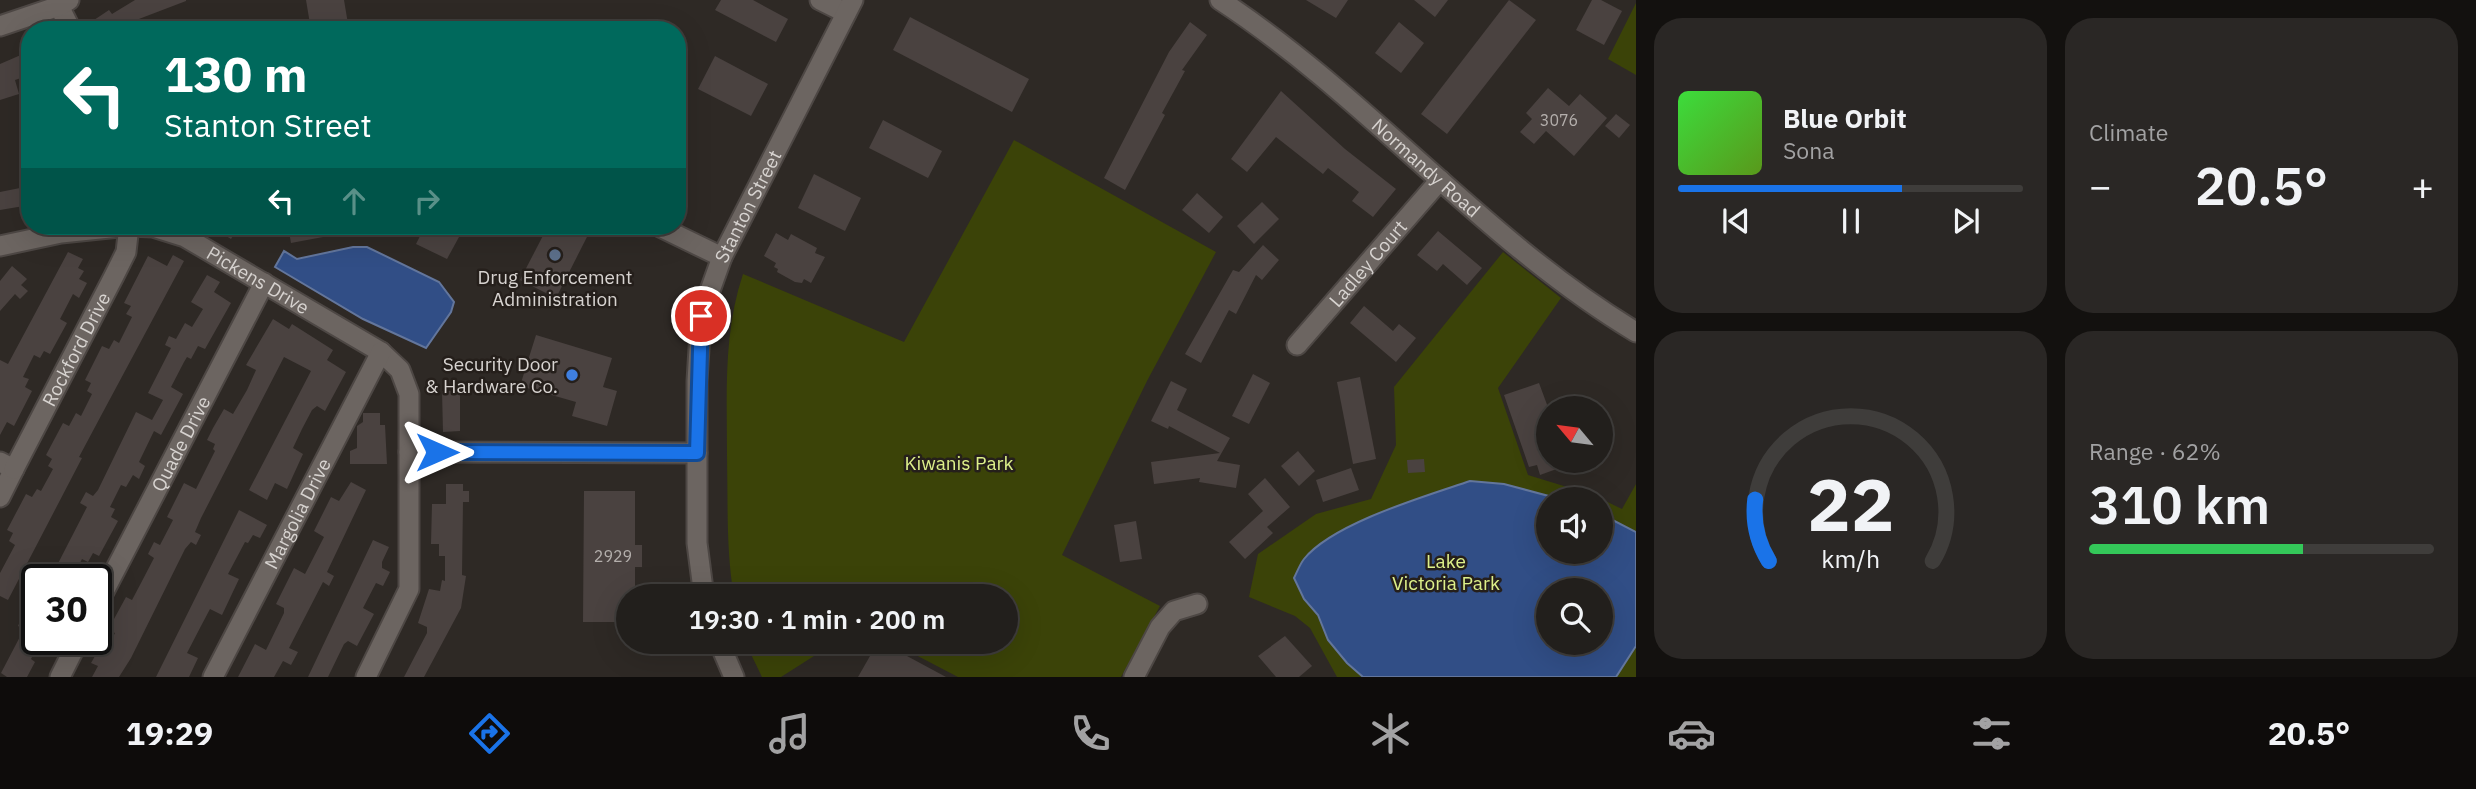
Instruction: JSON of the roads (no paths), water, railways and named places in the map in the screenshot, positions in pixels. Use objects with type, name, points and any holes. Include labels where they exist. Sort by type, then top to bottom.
[{"type":"street","points":[[820,0],[849,7]]},
{"type":"street","name":"Normandy Road","points":[[1220,0],[1321,77],[1556,277],[1636,332]]},
{"type":"street","points":[[0,26],[64,3],[69,21]]},
{"type":"street","name":"Stanton Street","points":[[702,584],[697,543],[701,316],[722,257],[849,7]]},
{"type":"street","name":"Ladley Court","points":[[1297,345],[1440,180]]},
{"type":"street","name":"Pickens Drive","points":[[0,246],[52,235]]},
{"type":"street","name":"Rockford Drive","points":[[0,497],[7,466],[114,276],[126,251],[128,235]]},
{"type":"street","name":"Pickens Drive","points":[[179,235],[381,352],[400,370],[407,386],[409,589],[366,677]]},
{"type":"street","points":[[677,235],[722,257]]},
{"type":"street","name":"Quade Drive","points":[[112,576],[264,283]]},
{"type":"street","name":"Margolia Drive","points":[[213,677],[381,352]]},
{"type":"street","points":[[409,452],[697,453]]},
{"type":"street","points":[[1134,677],[1160,627],[1174,611],[1197,604]]},
{"type":"street","points":[[724,654],[734,677]]},
{"type":"street","points":[[60,677],[71,655]]},
{"type":"water","points":[[353,247],[367,247],[439,282],[454,302],[451,312],[426,348],[363,319],[275,267],[284,251],[297,259]]},
{"type":"water","points":[[1470,481],[1504,484],[1536,493],[1536,564],[1613,564],[1613,520],[1636,532],[1636,646],[1616,677],[1363,677],[1328,640],[1318,615],[1304,599],[1294,578],[1304,559],[1318,546],[1358,522]]},
{"type":"place","name":"Drug Enforcement Administration","points":[[555,255]]},
{"type":"place","name":"Security Door & Hardware Co.","points":[[572,375]]},
{"type":"park label","name":"Kiwanis Park","points":[[959,463]]},
{"type":"park label","name":"Lake Victoria Park","points":[[1446,572]]}]
